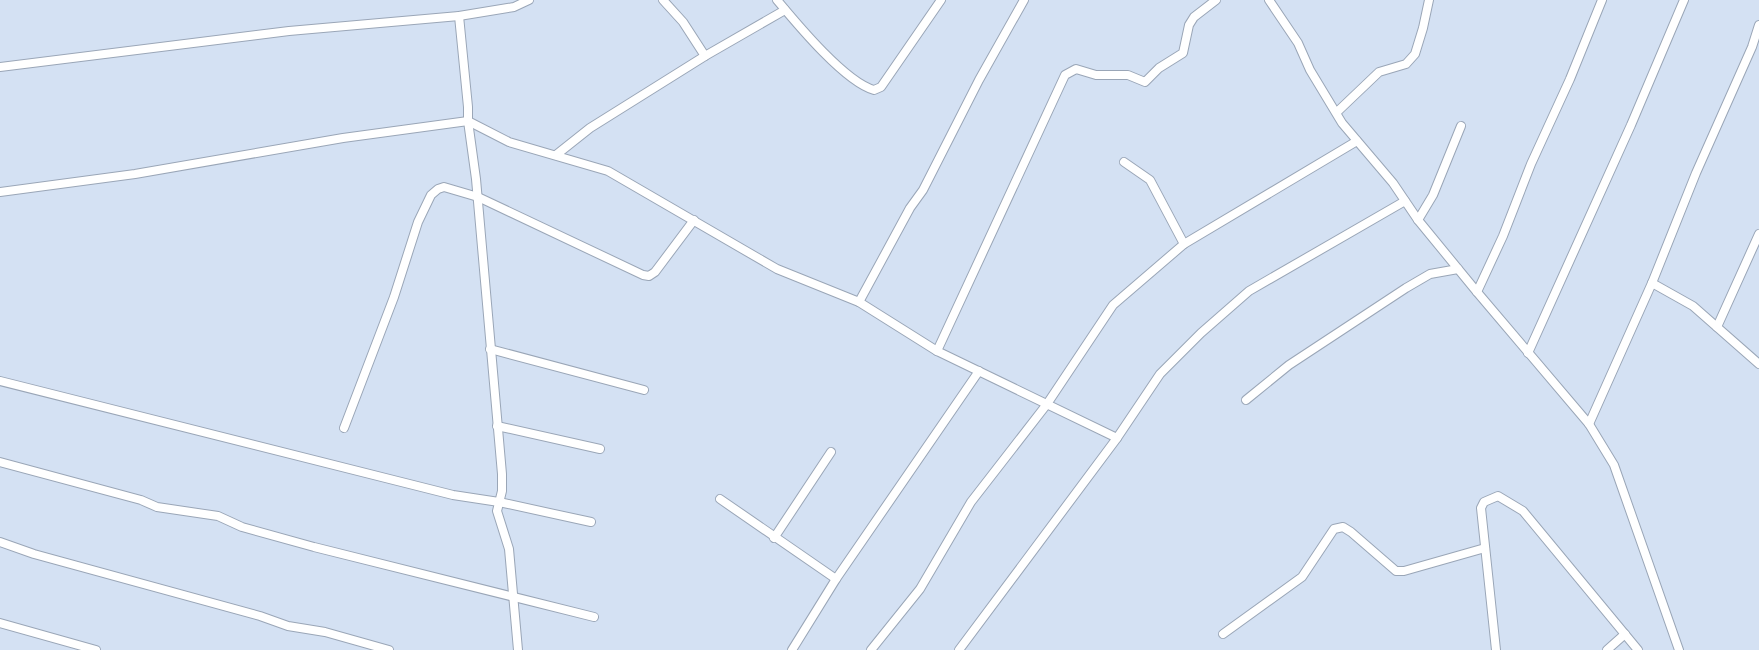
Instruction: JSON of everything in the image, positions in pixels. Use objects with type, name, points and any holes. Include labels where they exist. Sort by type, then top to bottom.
[{"type":"street","points":[[0,68],[289,31],[459,16],[514,7],[529,0]]},
{"type":"street","points":[[663,0],[683,22],[705,56]]},
{"type":"street","points":[[777,0],[839,67],[866,88],[874,90],[881,87],[941,0]]},
{"type":"street","points":[[859,302],[910,208],[923,190],[978,80],[1024,0]]},
{"type":"street","points":[[937,351],[1065,75],[1070,70],[1076,70],[1096,75],[1128,75],[1145,82],[1159,68],[1183,53],[1189,25],[1194,17],[1216,0]]},
{"type":"street","points":[[1269,0],[1298,43],[1314,77],[1342,123],[1458,269],[1589,424],[1614,465],[1679,650]]},
{"type":"street","points":[[1337,112],[1379,72],[1406,64],[1415,54],[1429,0]]},
{"type":"street","points":[[1477,292],[1503,236],[1531,164],[1570,79],[1602,0]]},
{"type":"street","points":[[1528,353],[1631,125],[1684,0]]},
{"type":"street","points":[[556,155],[590,128],[705,56],[785,10]]},
{"type":"street","points":[[459,16],[468,121],[478,197],[502,483],[497,511],[509,549],[518,650]]},
{"type":"street","points":[[1589,424],[1652,283],[1696,173],[1752,47],[1759,25]]},
{"type":"street","points":[[0,192],[135,174],[343,138],[468,121],[510,142],[608,171],[777,269],[859,302],[937,351],[1117,438]]},
{"type":"street","points":[[1418,220],[1433,195],[1461,126]]},
{"type":"street","points":[[871,650],[920,589],[971,502],[1048,404],[1113,305],[1184,244],[1357,141]]},
{"type":"street","points":[[1124,162],[1150,180],[1184,244]]},
{"type":"street","points":[[344,428],[394,297],[418,222],[431,196],[438,189],[444,187],[478,197],[643,276],[649,276],[655,272],[694,220]]},
{"type":"street","points":[[959,650],[1117,438],[1160,374],[1201,333],[1249,291],[1405,201]]},
{"type":"street","points":[[1717,326],[1759,234]]},
{"type":"street","points":[[1246,400],[1289,365],[1406,288],[1430,274],[1458,269]]},
{"type":"street","points":[[1652,283],[1692,306],[1759,364]]},
{"type":"street","points":[[490,350],[644,390]]},
{"type":"street","points":[[792,650],[836,579],[979,371]]},
{"type":"street","points":[[0,381],[427,488],[591,522]]},
{"type":"street","points":[[497,426],[600,449]]},
{"type":"street","points":[[774,538],[831,452]]},
{"type":"street","points":[[0,462],[141,500],[157,507],[218,516],[242,527],[314,547],[594,618]]},
{"type":"street","points":[[1496,650],[1481,508],[1484,502],[1498,496],[1524,511],[1638,650]]},
{"type":"street","points":[[720,499],[836,579]]},
{"type":"street","points":[[1223,634],[1302,577],[1334,529],[1343,527],[1351,532],[1396,570],[1404,571],[1485,548]]},
{"type":"street","points":[[0,542],[34,554],[260,616],[288,626],[325,632],[389,650]]},
{"type":"street","points":[[0,623],[96,650]]},
{"type":"street","points":[[1607,650],[1624,634]]}]
